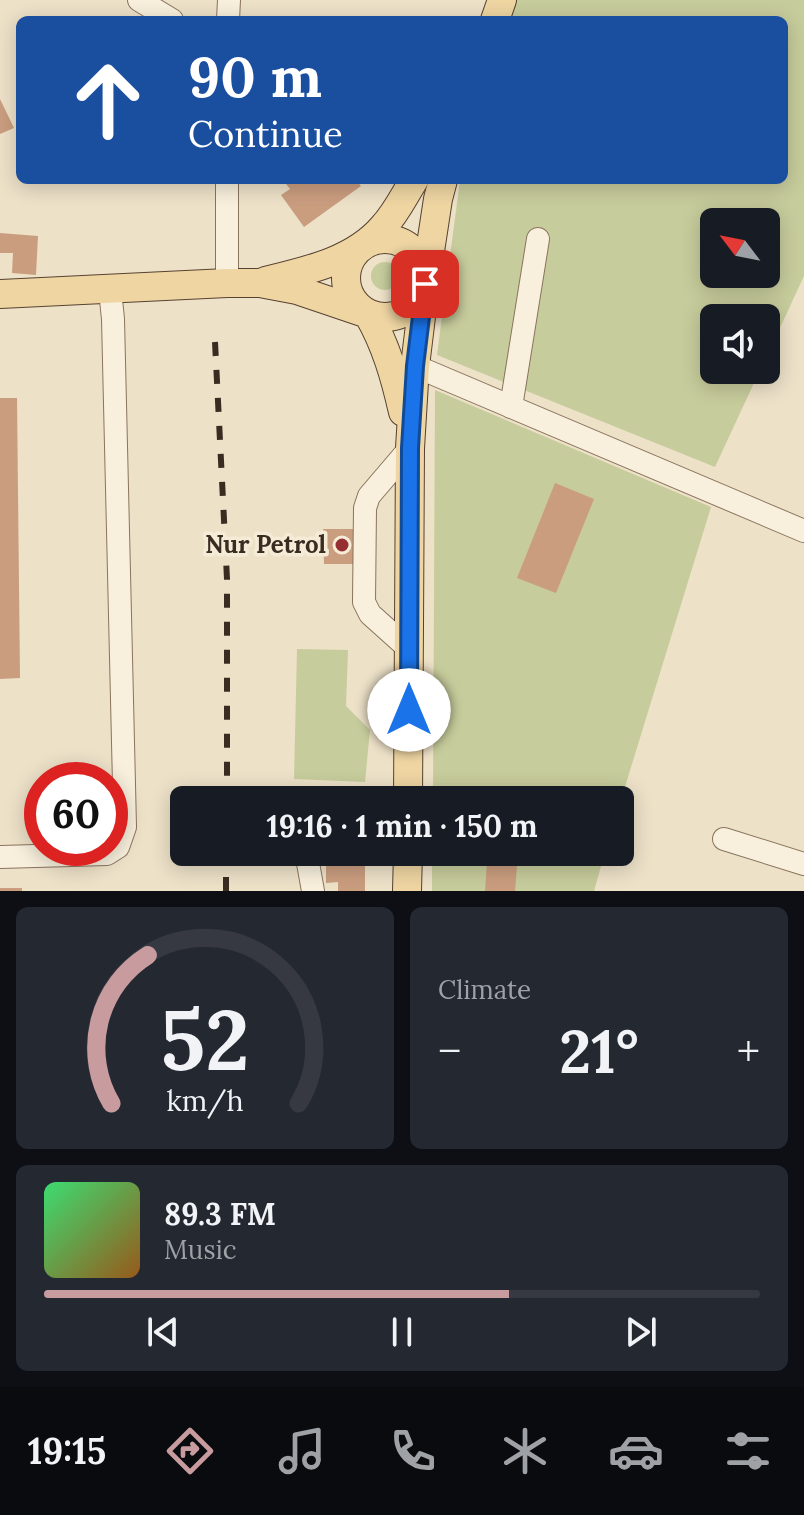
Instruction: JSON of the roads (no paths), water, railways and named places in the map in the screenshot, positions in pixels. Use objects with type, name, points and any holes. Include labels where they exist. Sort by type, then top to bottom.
[{"type":"main road","points":[[410,448],[394,373],[368,314],[350,296],[346,272],[357,250],[383,228],[412,184]]},
{"type":"main road","points":[[408,786],[410,448],[415,366],[442,184]]},
{"type":"main road","points":[[0,294],[260,283],[297,290],[379,317],[392,317],[414,306],[425,284],[421,260],[403,242],[391,239],[367,243],[318,267],[260,283]]},
{"type":"main road","points":[[407,891],[408,866]]},
{"type":"street","points":[[139,0],[165,16]]},
{"type":"street","points":[[227,184],[227,283]]},
{"type":"street","points":[[511,407],[538,239]]},
{"type":"street","points":[[0,857],[107,854],[118,847],[125,827],[110,290]]},
{"type":"street","points":[[415,366],[804,531]]},
{"type":"street","points":[[409,649],[370,614],[364,602],[365,508],[369,496],[410,448]]},
{"type":"street","points":[[724,839],[804,864]]},
{"type":"street","points":[[309,866],[313,891]]},
{"type":"railway","points":[[215,342],[227,579],[227,786]]},
{"type":"railway","points":[[226,866],[226,891]]},
{"type":"place","name":"Nur Petrol","points":[[342,545]]}]
